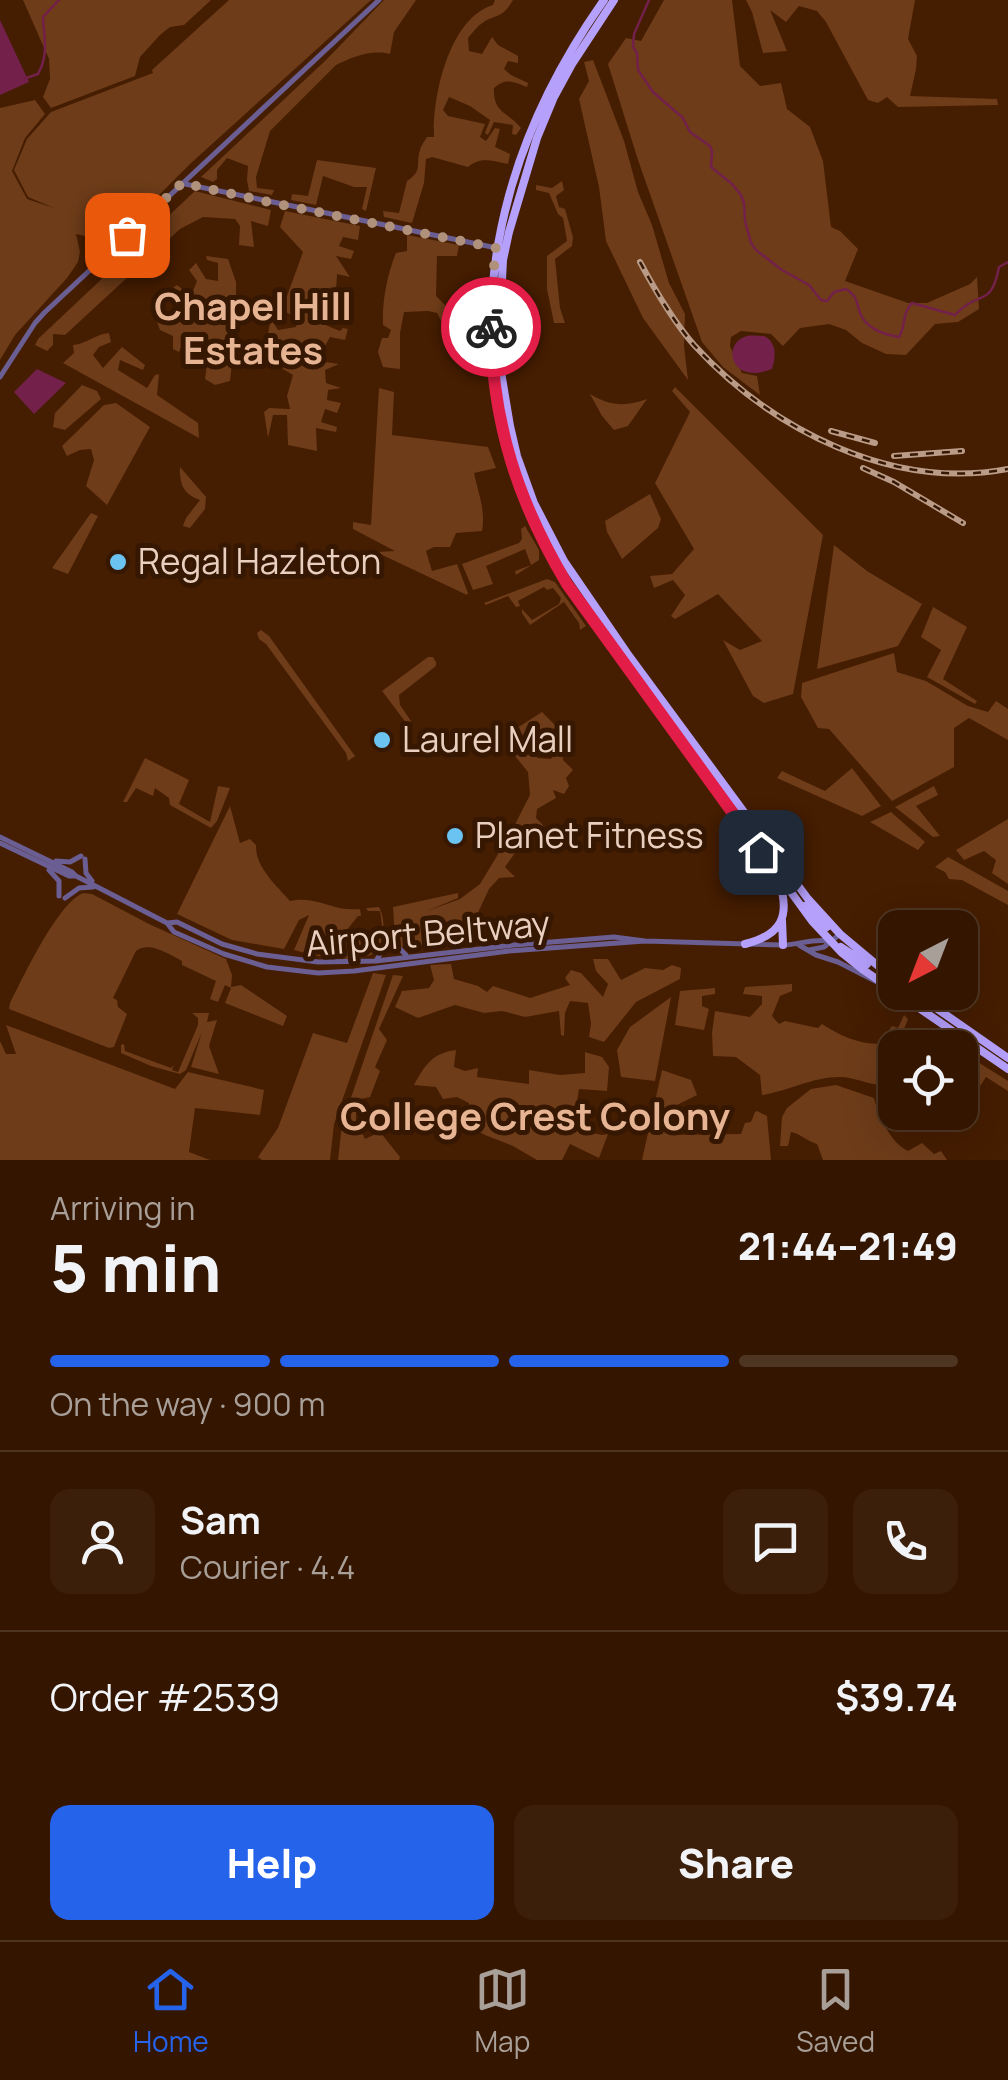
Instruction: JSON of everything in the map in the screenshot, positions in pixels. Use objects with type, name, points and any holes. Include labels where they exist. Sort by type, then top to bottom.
[{"type":"highway","points":[[604,0],[567,54],[532,124],[514,175],[491,296],[492,371],[504,439],[526,507],[567,584],[789,891],[830,942],[878,981]]},
{"type":"highway","points":[[614,0],[572,64],[543,122],[501,248],[499,336],[505,402],[525,479],[550,537],[575,580],[802,891],[840,934],[876,966]]},
{"type":"highway","points":[[775,872],[784,900],[782,945]]},
{"type":"highway","points":[[789,891],[829,930],[840,934]]},
{"type":"highway","points":[[745,944],[769,936],[782,916]]},
{"type":"highway","points":[[830,942],[867,965],[876,966]]},
{"type":"highway","points":[[920,1010],[1008,1069]]},
{"type":"highway","points":[[939,1010],[1008,1058]]},
{"type":"street","points":[[0,377],[44,313],[379,0]]},
{"type":"street","points":[[182,183],[501,248]]},
{"type":"street","name":"Airport Beltway","points":[[0,840],[72,872],[168,923],[174,932],[234,958],[267,967],[318,973],[354,971],[509,951],[645,941]]},
{"type":"street","points":[[32,856],[63,863],[83,858],[86,873],[98,886]]},
{"type":"street","points":[[32,856],[56,875],[62,897],[80,888],[98,886]]},
{"type":"street","name":"Airport Beltway","points":[[168,923],[177,922],[222,944],[275,958],[318,962],[614,937],[818,949],[840,934]]},
{"type":"street","points":[[376,960],[390,938],[409,956]]},
{"type":"street","points":[[802,947],[878,983]]},
{"type":"shaded area","points":[[23,0],[211,0],[184,25],[170,27],[160,35],[140,57],[135,76],[51,108],[43,97],[50,79],[49,59]]},
{"type":"shaded area","points":[[229,0],[371,0],[190,164],[112,242],[76,234],[78,262],[15,335],[0,360],[0,108],[35,100],[45,114],[25,138],[12,171],[27,199],[54,208],[28,197],[14,170],[27,139],[51,112],[153,73]]},
{"type":"shaded area","points":[[384,0],[416,0],[394,32],[390,54],[369,53],[336,65],[270,131],[256,177],[257,188],[274,190],[272,195],[249,191],[248,166],[227,158],[213,182],[201,177],[326,60]]},
{"type":"shaded area","points":[[495,0],[513,0],[505,11],[474,31],[468,38],[469,51],[482,54],[492,37],[518,56],[518,63],[508,61],[504,69],[528,83],[527,87],[502,82],[494,88],[494,96],[498,107],[521,128],[516,135],[512,134],[513,125],[494,122],[488,135],[485,133],[490,120],[470,106],[449,97],[443,110],[448,116],[485,124],[480,137],[486,141],[495,128],[500,129],[495,147],[510,154],[508,164],[482,160],[468,167],[432,157],[426,159],[424,183],[412,223],[384,217],[383,211],[399,213],[407,181],[417,170],[421,146],[427,137],[434,137],[440,81],[454,42],[465,25]]},
{"type":"shaded area","points":[[664,0],[732,0],[740,66],[760,86],[781,83],[787,109],[810,127],[823,161],[831,227],[858,249],[845,281],[908,303],[927,303],[977,277],[979,309],[958,322],[935,324],[906,355],[886,354],[829,324],[800,328],[783,346],[771,334],[741,331],[731,337],[730,346],[742,373],[757,376],[760,395],[723,367],[702,342],[608,64],[626,38],[641,41]]},
{"type":"shaded area","points":[[746,0],[915,0],[908,39],[917,56],[910,96],[997,99],[998,105],[898,107],[887,97],[878,103],[868,100],[817,11],[799,6],[786,22],[770,10],[787,51],[763,53]]},
{"type":"shaded area","points":[[0,20],[29,82],[0,95]]},
{"type":"shaded area","points":[[593,60],[624,141],[669,283],[685,314],[688,380],[643,318],[606,241],[599,187],[579,99],[589,81],[584,62]]},
{"type":"shaded area","points":[[317,160],[376,168],[366,211],[362,209],[367,187],[354,187],[323,176],[316,205],[291,200],[292,194],[308,196]]},
{"type":"shaded area","points":[[562,181],[564,190],[556,196],[559,207],[565,209],[573,237],[572,246],[555,259],[565,323],[554,323],[547,289],[547,256],[567,241],[563,218],[549,193],[536,190],[536,185],[552,188]]},
{"type":"shaded area","points":[[195,191],[271,210],[268,226],[251,221],[254,247],[239,245],[240,226],[235,219],[203,217],[180,229],[65,335],[53,334],[53,345],[47,351],[35,345],[38,339]]},
{"type":"shaded area","points":[[285,211],[360,226],[358,240],[343,237],[339,246],[354,251],[351,259],[336,256],[350,277],[337,274],[336,291],[352,295],[349,305],[331,301],[329,306],[350,313],[348,322],[324,312],[323,324],[340,331],[348,329],[345,340],[330,337],[324,348],[325,362],[339,364],[325,370],[326,383],[341,388],[328,390],[327,400],[341,403],[337,413],[325,409],[321,422],[337,427],[336,432],[316,428],[317,451],[288,445],[287,415],[273,415],[268,438],[264,412],[269,408],[290,409],[287,396],[293,375],[283,369],[280,359],[299,359],[296,344],[281,345],[267,338],[271,319],[278,330],[296,327],[299,319],[282,310],[303,252],[280,227]]},
{"type":"shaded area","points":[[407,235],[459,245],[457,256],[437,256],[436,296],[458,318],[455,336],[449,336],[437,313],[404,312],[400,369],[383,367],[378,352],[382,338],[388,338],[391,330],[383,325],[388,279],[396,253],[407,251]]},
{"type":"shaded area","points":[[206,256],[228,259],[236,282],[236,303],[252,305],[253,310],[227,309],[224,324],[236,329],[230,381],[215,385],[205,379],[210,342],[185,339],[179,352],[173,349],[173,336],[160,330],[154,313],[157,305],[173,317],[188,313],[185,304],[170,290],[177,285],[191,296],[197,281],[189,270],[196,263],[206,279],[218,281],[218,263]]},
{"type":"shaded area","points":[[109,333],[111,342],[93,355],[103,368],[122,347],[145,365],[143,370],[120,360],[118,370],[147,388],[159,374],[157,395],[198,423],[199,438],[63,363],[74,353],[73,345]]},
{"type":"shaded area","points":[[748,336],[764,336],[774,350],[772,369],[758,373],[739,368],[732,354],[734,346]]},
{"type":"shaded area","points":[[37,369],[66,383],[34,414],[14,392]]},
{"type":"shaded area","points":[[82,385],[97,391],[101,399],[65,430],[53,427],[55,413]]},
{"type":"shaded area","points":[[675,387],[823,535],[793,694],[764,703],[753,696],[723,640],[740,650],[762,641],[718,594],[675,619],[671,616],[685,595],[673,580],[654,588],[650,576],[672,574],[694,549],[655,483],[690,412],[672,391]]},
{"type":"shaded area","points":[[379,388],[394,392],[392,435],[488,447],[496,468],[474,473],[482,509],[482,531],[456,533],[450,547],[426,551],[432,571],[457,564],[467,595],[376,552],[395,551],[353,529],[353,522],[371,525]]},
{"type":"shaded area","points":[[590,394],[618,404],[647,399],[628,426],[614,430]]},
{"type":"shaded area","points":[[116,403],[150,427],[107,505],[86,486],[94,460],[91,449],[67,456],[62,446],[104,405]]},
{"type":"shaded area","points":[[180,467],[206,497],[205,509],[190,528],[183,526],[200,500],[184,488]]},
{"type":"shaded area","points":[[650,494],[661,519],[658,528],[622,559],[605,521]]},
{"type":"shaded area","points":[[91,513],[98,516],[68,574],[52,568]]},
{"type":"shaded area","points":[[525,526],[539,550],[539,560],[516,575],[515,571],[531,565],[525,549],[486,566],[493,584],[473,590],[462,564],[519,543]]},
{"type":"shaded area","points":[[834,545],[867,571],[922,604],[898,646],[817,669]]},
{"type":"shaded area","points":[[547,579],[555,582],[586,626],[580,630],[564,602],[530,625],[522,609],[532,620],[559,604],[561,598],[553,588],[544,587],[518,601],[520,606],[516,607],[508,596],[484,603]]},
{"type":"shaded area","points":[[933,607],[967,627],[943,679],[977,701],[975,704],[927,677],[941,650],[921,637]]},
{"type":"shaded area","points":[[261,630],[355,756],[348,761],[346,753],[259,639],[257,633]]},
{"type":"shaded area","points":[[894,653],[897,672],[926,681],[968,706],[988,712],[996,701],[1008,709],[1008,740],[969,718],[954,728],[954,767],[892,801],[829,729],[818,728],[801,697],[802,683]]},
{"type":"shaded area","points":[[433,657],[436,666],[399,695],[400,705],[411,721],[407,724],[382,691]]},
{"type":"shaded area","points":[[542,712],[556,726],[552,732],[563,745],[553,749],[542,734],[532,742],[537,758],[551,759],[556,751],[562,750],[563,760],[573,770],[566,778],[569,786],[564,794],[553,790],[556,798],[537,809],[536,818],[543,825],[539,832],[532,829],[505,867],[515,877],[499,878],[489,889],[475,919],[489,928],[487,931],[474,927],[467,933],[468,941],[461,939],[454,929],[451,932],[455,946],[447,943],[442,948],[434,945],[438,937],[428,930],[420,949],[404,942],[402,948],[393,907],[458,893],[458,898],[427,911],[460,899],[480,884],[509,836],[530,795],[528,772],[506,735]]},
{"type":"shaded area","points":[[145,758],[189,780],[179,804],[210,822],[218,786],[230,788],[211,828],[170,805],[169,798],[155,788],[153,796],[136,788],[123,802]]},
{"type":"shaded area","points":[[852,768],[881,806],[862,816],[777,778],[782,771],[825,791]]},
{"type":"shaded area","points":[[934,786],[938,795],[916,806],[940,836],[933,837],[895,807]]},
{"type":"shaded area","points":[[230,806],[240,843],[250,839],[256,845],[263,868],[290,901],[309,900],[360,909],[361,916],[346,931],[351,939],[356,939],[357,934],[370,939],[382,925],[380,911],[366,908],[379,907],[383,917],[383,929],[379,951],[349,959],[294,950],[309,915],[299,920],[284,949],[232,940],[177,914]]},
{"type":"shaded area","points":[[891,812],[925,842],[918,850],[870,822]]},
{"type":"shaded area","points":[[1008,819],[1008,884],[992,873],[996,860],[984,851],[964,860],[956,850]]},
{"type":"shaded area","points":[[948,857],[1008,891],[1008,905],[962,880],[949,879],[935,867]]},
{"type":"shaded area","points":[[83,893],[226,959],[232,975],[231,987],[241,985],[287,1016],[283,1026],[225,1003],[231,988],[225,985],[218,1002],[210,999],[216,981],[165,952],[147,947],[136,951],[113,998],[127,1014],[114,1047],[9,1009],[52,926]]},
{"type":"shaded area","points":[[593,959],[608,959],[621,980],[645,968],[663,970],[672,965],[681,968],[680,979],[636,1002],[604,1042],[589,1037],[588,1003],[570,1001],[564,1036],[559,1011],[525,1017],[455,1005],[418,1018],[395,1007],[402,991],[429,988],[434,980],[430,965],[451,964],[454,979],[487,992],[493,986],[530,998],[570,985],[565,978],[571,970],[581,973],[603,997],[608,984],[596,971]]},
{"type":"shaded area","points":[[373,973],[386,975],[334,1124],[330,1160],[262,1160],[258,1157],[278,1128],[313,1033],[347,1043]]},
{"type":"shaded area","points":[[393,975],[403,976],[379,1029],[387,1040],[375,1067],[380,1071],[370,1097],[356,1100],[356,1120],[365,1139],[380,1132],[400,1157],[338,1160],[342,1124]]},
{"type":"shaded area","points":[[792,984],[792,991],[780,996],[772,1016],[779,1024],[785,1021],[818,1028],[822,1024],[849,1038],[878,1044],[878,1084],[830,1078],[762,1095],[760,1075],[736,1057],[713,1056],[715,1011],[750,1017],[762,1004],[762,996],[743,994],[745,987]]},
{"type":"shaded area","points":[[715,988],[715,994],[702,996],[702,1006],[709,1009],[704,1030],[675,1025],[680,991]]},
{"type":"shaded area","points":[[671,997],[655,1081],[621,1077],[617,1050],[630,1027]]},
{"type":"shaded area","points":[[192,1013],[209,1013],[207,1022],[217,1020],[209,1046],[219,1074],[191,1067],[202,1032],[186,1070],[180,1074],[121,1053],[124,1044],[125,1051],[171,1068],[174,1065],[172,1070],[178,1072],[198,1025],[198,1018]]},
{"type":"shaded area","points":[[904,1015],[908,1019],[904,1030],[889,1030],[892,1026],[898,1028]]},
{"type":"shaded area","points":[[6,1025],[175,1089],[188,1072],[264,1090],[260,1115],[195,1108],[189,1152],[210,1160],[0,1160],[0,1041],[6,1054],[16,1054]]},
{"type":"shaded area","points":[[456,1050],[454,1067],[465,1071],[478,1068],[477,1077],[529,1084],[529,1070],[560,1075],[585,1073],[585,1052],[602,1057],[609,1067],[607,1091],[579,1089],[576,1109],[581,1114],[579,1130],[608,1134],[599,1158],[570,1144],[562,1160],[537,1160],[465,1124],[469,1103],[457,1097],[443,1099],[436,1087],[414,1085],[430,1061]]},
{"type":"shaded area","points":[[978,1062],[1008,1081],[1008,1091],[986,1077],[978,1090]]},
{"type":"shaded area","points":[[662,1070],[691,1080],[697,1095],[669,1109],[669,1135],[741,1134],[757,1111],[767,1116],[771,1160],[642,1160]]},
{"type":"shaded area","points":[[836,1085],[874,1098],[878,1130],[887,1130],[908,1151],[922,1143],[934,1154],[941,1151],[947,1160],[823,1160],[817,1144],[791,1132],[788,1146],[780,1146],[782,1117],[787,1108],[811,1089]]},
{"type":"waterway","points":[[26,78],[38,74],[44,60],[43,17],[59,0]]},
{"type":"waterway","points":[[649,0],[634,34],[638,70],[653,92],[683,118],[690,132],[710,146],[711,167],[741,195],[756,250],[809,285],[821,300],[827,301],[834,292],[846,289],[869,326],[899,337],[912,303],[955,315],[988,294],[999,267],[1008,262]]},
{"type":"railway","points":[[640,262],[694,345],[759,403],[796,427],[878,462],[920,471],[1008,469]]},
{"type":"railway","points":[[831,431],[875,443]]},
{"type":"railway","points":[[894,456],[962,451]]},
{"type":"railway","points":[[863,468],[963,523]]},
{"type":"way so far","points":[[127,235],[182,183],[496,248],[491,327]]},
{"type":"place","name":"Regal Hazleton","points":[[118,562]]},
{"type":"place","name":"Laurel Mall","points":[[382,740]]},
{"type":"place","name":"Planet Fitness","points":[[455,836]]},
{"type":"district","name":"Chapel Hill Estates","points":[[253,328]]},
{"type":"district","name":"College Crest Colony","points":[[535,1117]]},
{"type":"route","points":[[491,327],[492,371],[504,439],[523,500],[543,544],[567,584],[761,852]]}]
